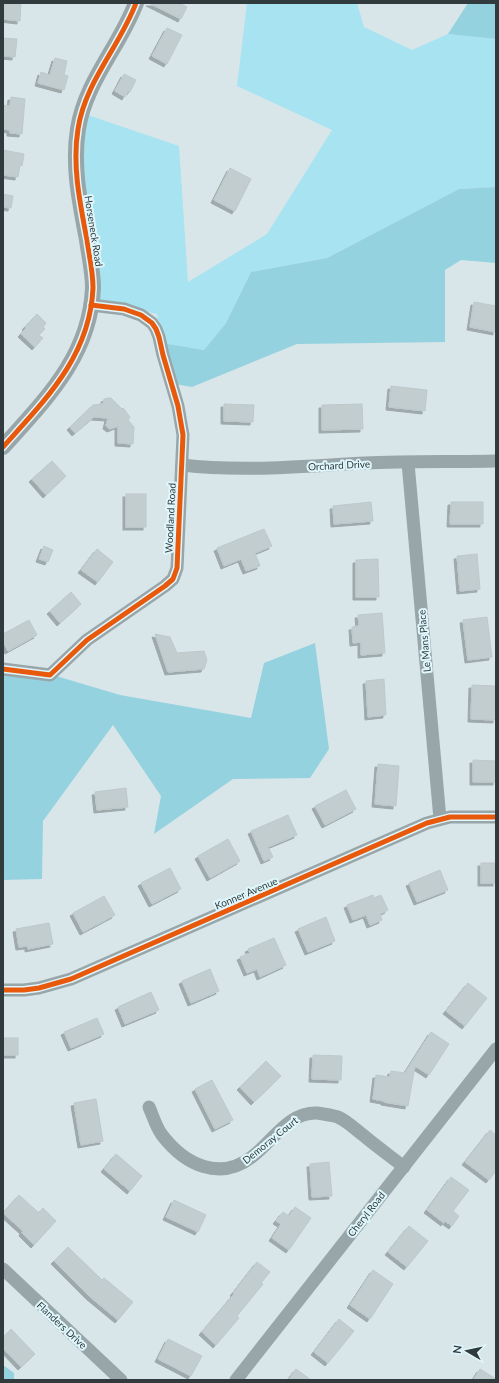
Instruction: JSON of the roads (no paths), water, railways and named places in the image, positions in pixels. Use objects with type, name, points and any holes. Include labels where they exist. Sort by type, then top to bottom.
[{"type":"street","name":"Horseneck Road","points":[[3,447],[47,398],[61,379],[80,345],[88,322],[93,286],[92,268],[78,192],[75,151],[78,127],[90,90],[136,3]]},
{"type":"street","name":"Woodland Road","points":[[3,669],[50,675],[87,640],[165,586],[173,579],[176,568],[183,435],[178,406],[156,329],[152,323],[141,315],[124,309],[91,305]]},
{"type":"street","name":"Orchard Drive","points":[[182,465],[214,468],[294,468],[366,463],[496,461]]},
{"type":"street","name":"Le Mans Place","points":[[408,463],[440,819]]},
{"type":"street","name":"Konner Avenue","points":[[3,990],[39,988],[71,979],[427,823],[450,817],[496,817]]},
{"type":"street","name":"Cheryl Road","points":[[236,1380],[496,1049]]},
{"type":"street","name":"Demoray Court","points":[[149,1107],[161,1134],[178,1152],[194,1164],[209,1169],[218,1170],[240,1165],[260,1150],[292,1120],[306,1114],[316,1113],[330,1115],[344,1121],[404,1167]]},
{"type":"street","name":"Flanders Drive","points":[[3,1270],[121,1380]]}]
